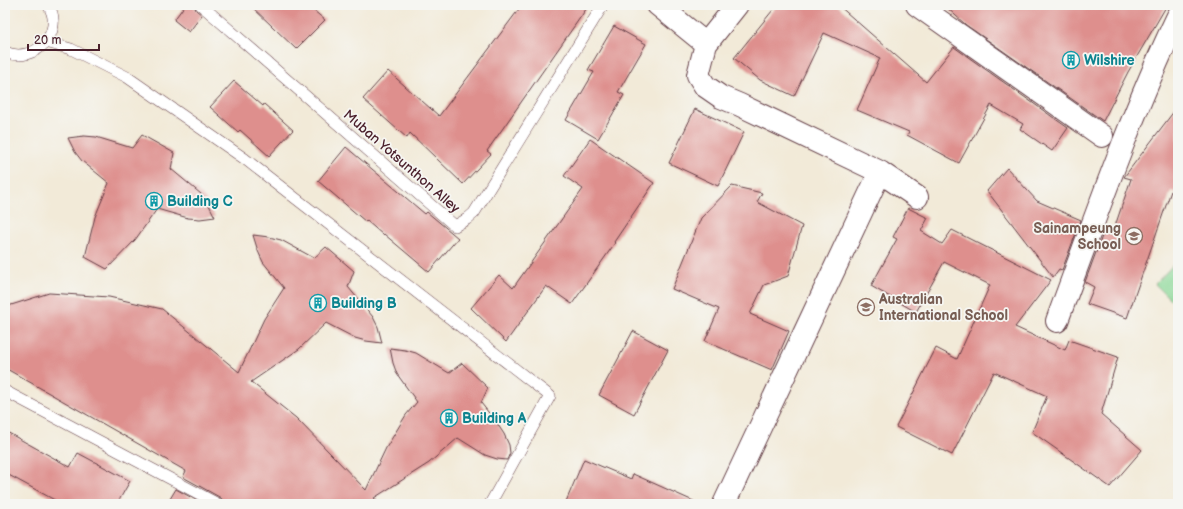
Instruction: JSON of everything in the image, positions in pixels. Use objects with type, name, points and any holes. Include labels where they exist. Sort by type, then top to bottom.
[{"type":"street","points":[[658,5],[706,44]]},
{"type":"street","points":[[737,5],[706,44],[698,75],[704,86],[721,97],[880,172],[917,197]]},
{"type":"street","points":[[917,5],[1102,136]]},
{"type":"street","points":[[1057,321],[1120,150],[1178,16]]},
{"type":"street","points":[[724,504],[880,172]]},
{"type":"lane","points":[[5,52],[12,55],[25,55],[36,51],[46,42],[51,31],[52,18],[48,5]]},
{"type":"lane","name":"Muban Yotsunthon Alley","points":[[200,5],[455,226],[474,213],[603,5]]},
{"type":"lane","points":[[46,42],[71,49],[127,77],[245,159],[550,396],[490,504]]},
{"type":"lane","points":[[5,391],[218,504]]},
{"type":"green space","points":[[1178,260],[1178,307],[1155,284]]},
{"type":"building","points":[[185,5],[194,5],[196,10],[202,15],[189,32],[174,20]]},
{"type":"building","points":[[250,5],[307,5],[325,20],[296,49]]},
{"type":"building","points":[[522,5],[589,5],[487,151],[491,154],[463,184],[410,133],[407,138],[363,99],[388,71],[439,116]]},
{"type":"building","points":[[777,5],[838,5],[926,82],[954,47],[1068,128],[1052,151],[1020,129],[1023,124],[991,105],[959,163],[907,135],[909,132],[857,110],[880,58],[824,33],[794,96],[760,80],[734,58]]},
{"type":"building","name":"Wilshire","points":[[944,5],[1167,5],[1128,72],[1103,121],[966,25]]},
{"type":"building","points":[[614,26],[646,44],[618,92],[624,95],[598,139],[566,120],[594,72],[588,70]]},
{"type":"building","points":[[234,81],[263,106],[264,104],[293,130],[269,156],[240,130],[238,132],[210,107]]},
{"type":"building","points":[[1178,106],[1178,193],[1171,191],[1127,318],[1087,304],[1094,287],[1085,282],[1104,231],[1112,235],[1131,179],[1124,177]]},
{"type":"building","points":[[695,109],[744,132],[718,186],[669,163]]},
{"type":"building","name":"Building C","points":[[142,135],[174,153],[171,169],[201,194],[208,203],[215,217],[200,219],[188,218],[157,209],[135,240],[107,269],[85,257],[95,217],[109,183],[82,161],[75,152],[68,138],[84,136],[96,137],[132,148]]},
{"type":"building","points":[[590,139],[654,183],[614,242],[615,243],[572,304],[546,286],[506,342],[471,308],[499,275],[513,288],[583,189],[564,176]]},
{"type":"building","points":[[346,147],[425,214],[427,212],[458,238],[429,272],[384,234],[383,235],[367,221],[366,222],[318,181]]},
{"type":"building","points":[[1007,168],[1037,201],[1081,220],[1062,270],[1059,269],[1053,277],[987,191]]},
{"type":"building","points":[[732,186],[762,193],[757,202],[802,226],[788,276],[764,285],[750,314],[789,331],[772,370],[705,341],[719,309],[672,289],[701,218]]},
{"type":"building","points":[[908,208],[928,218],[921,231],[942,244],[952,230],[1051,280],[1015,327],[1065,350],[1069,340],[1118,357],[1101,414],[1142,450],[1110,487],[1032,432],[1047,396],[994,372],[952,455],[896,427],[936,348],[957,359],[990,285],[944,262],[916,312],[871,286],[897,239],[893,237]]},
{"type":"building","points":[[253,235],[281,240],[314,258],[326,247],[354,271],[348,287],[373,317],[378,327],[382,343],[355,338],[326,323],[299,349],[251,382],[296,418],[366,490],[386,448],[406,415],[417,402],[397,374],[390,348],[416,353],[449,373],[462,363],[488,388],[481,403],[504,434],[509,445],[510,453],[507,460],[497,459],[485,455],[458,438],[429,463],[374,498],[380,504],[225,504],[221,498],[183,477],[186,471],[5,368],[5,307],[49,293],[109,297],[162,309],[239,372],[264,319],[284,288],[263,262]]},
{"type":"building","points":[[633,331],[668,350],[634,414],[599,395]]},
{"type":"building","points":[[5,431],[70,467],[78,453],[130,481],[117,504],[62,504],[5,473]]},
{"type":"building","points":[[584,459],[631,479],[633,474],[700,504],[565,504]]},
{"type":"building","points":[[176,489],[203,504],[167,504]]},
{"type":"place","name":"Wilshire","points":[[1071,60]]},
{"type":"place","name":"Building C","points":[[154,201]]},
{"type":"place","name":"Sainampeung School","points":[[1134,236]]},
{"type":"place","name":"Building B","points":[[318,303]]},
{"type":"place","name":"Australian International School","points":[[866,307]]},
{"type":"place","name":"Building A","points":[[449,418]]}]
